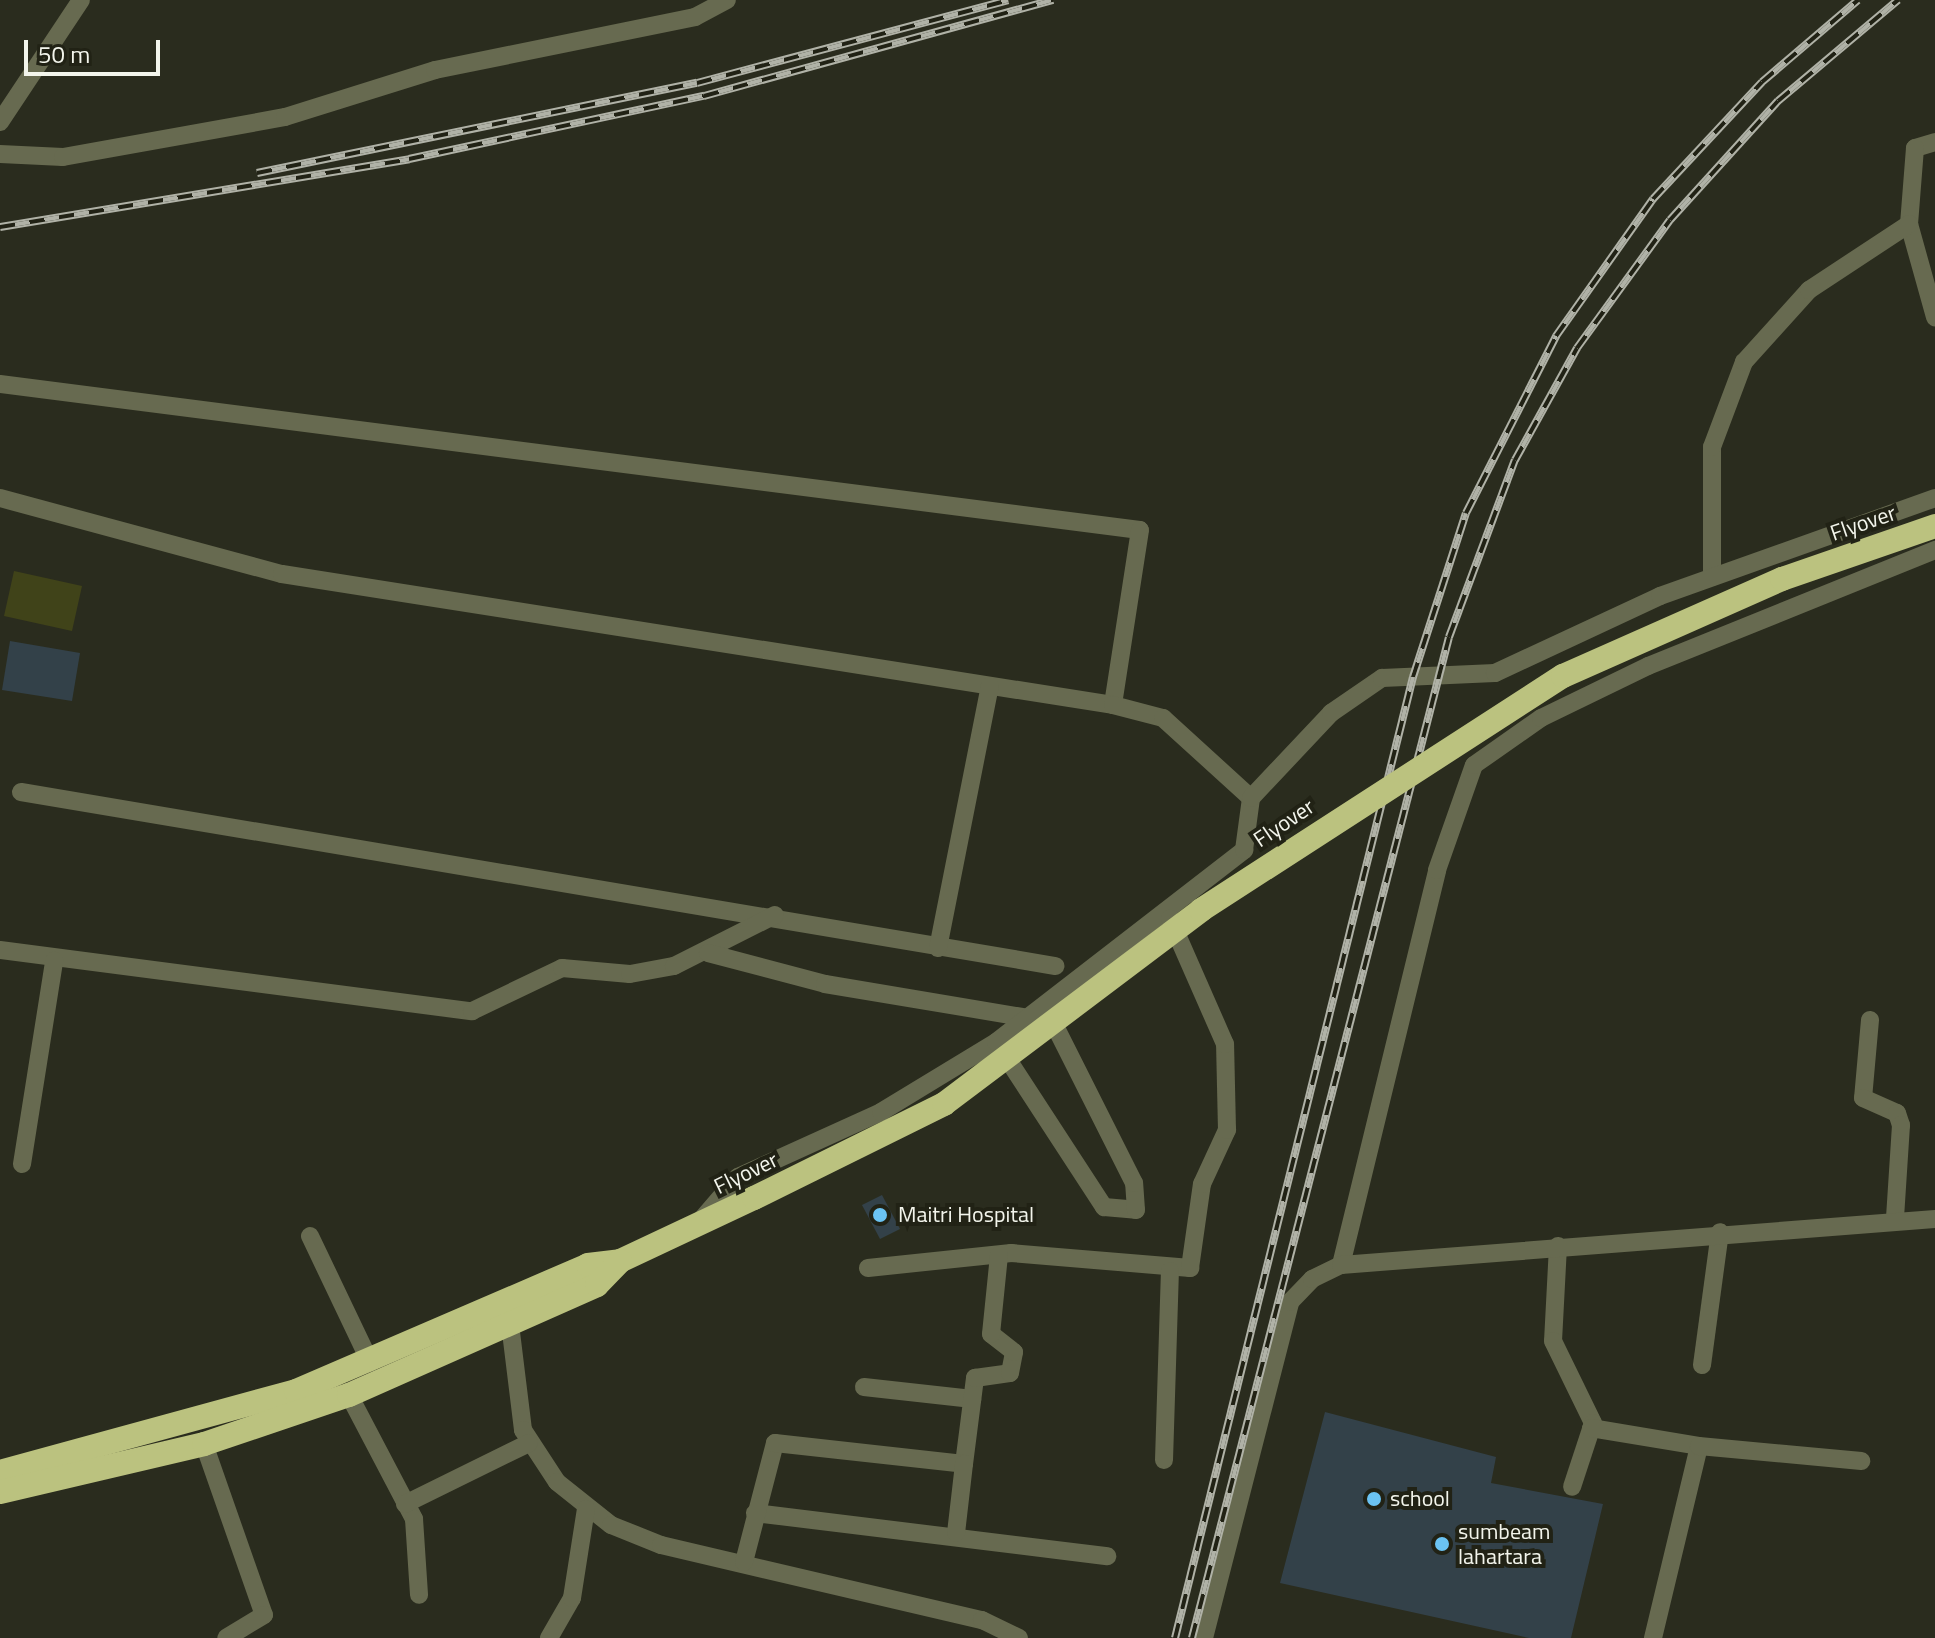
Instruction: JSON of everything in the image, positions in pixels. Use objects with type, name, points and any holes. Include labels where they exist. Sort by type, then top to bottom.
[{"type":"highway","name":"Flyover","points":[[620,1261],[944,1104],[1201,910],[1563,676],[1782,579],[1935,526]]},
{"type":"highway","points":[[0,1492],[204,1444],[349,1395],[597,1285],[620,1261]]},
{"type":"highway","points":[[0,1472],[234,1413],[370,1362],[588,1265],[620,1261]]},
{"type":"street","points":[[0,122],[81,0]]},
{"type":"street","points":[[0,154],[63,157],[285,117],[435,70],[695,17],[727,0]]},
{"type":"street","points":[[1935,142],[1915,148],[1909,224],[1935,317]]},
{"type":"street","points":[[1712,577],[1712,447],[1744,362],[1809,290],[1909,224]]},
{"type":"street","points":[[0,384],[1140,530],[1113,705]]},
{"type":"street","points":[[0,498],[282,574],[1113,705],[1163,718],[1251,798]]},
{"type":"street","points":[[697,1225],[738,1177],[881,1112],[996,1042],[1244,850],[1251,798],[1331,713],[1382,678],[1495,673],[1712,577],[1935,498]]},
{"type":"street","points":[[1341,1265],[1461,792],[1474,765],[1499,742],[1648,666],[1935,550]]},
{"type":"street","points":[[1537,654],[1561,708]]},
{"type":"street","points":[[938,948],[990,686]]},
{"type":"street","points":[[21,792],[775,915],[938,948],[1055,966]]},
{"type":"street","points":[[868,1268],[999,1255],[1170,1271],[1195,1262],[1202,1184],[1227,1130],[1223,1033],[1165,910]]},
{"type":"street","points":[[0,950],[54,961],[455,1012],[472,1011],[562,968],[651,972],[708,953],[775,915]]},
{"type":"street","points":[[708,953],[825,984],[1028,1018]]},
{"type":"street","points":[[22,1164],[54,961]]},
{"type":"street","points":[[996,1042],[1104,1207],[1136,1210],[1134,1183],[1045,1006]]},
{"type":"street","points":[[1870,1020],[1863,1098],[1897,1113],[1901,1125],[1895,1219]]},
{"type":"street","points":[[1204,1638],[1290,1302],[1341,1265],[1720,1232],[1895,1219],[1935,1219]]},
{"type":"street","points":[[1702,1365],[1720,1232]]},
{"type":"street","points":[[310,1236],[370,1362]]},
{"type":"street","points":[[1558,1246],[1553,1341],[1591,1407],[1591,1428],[1572,1487]]},
{"type":"street","points":[[956,1533],[975,1378],[1004,1376],[1014,1352],[991,1334],[999,1255]]},
{"type":"street","points":[[1164,1460],[1170,1271]]},
{"type":"street","points":[[510,1324],[529,1443],[586,1509],[661,1545],[982,1620],[1019,1638]]},
{"type":"street","points":[[864,1387],[972,1399]]},
{"type":"street","points":[[349,1395],[414,1519],[419,1595]]},
{"type":"street","points":[[1591,1428],[1699,1446],[1861,1461]]},
{"type":"street","points":[[405,1504],[529,1443]]},
{"type":"street","points":[[744,1562],[775,1443],[964,1464]]},
{"type":"street","points":[[204,1444],[264,1615],[226,1638]]},
{"type":"street","points":[[1653,1638],[1699,1446]]},
{"type":"street","points":[[549,1638],[572,1598],[586,1509]]},
{"type":"street","points":[[755,1513],[956,1533],[1107,1556]]},
{"type":"green space","points":[[14,571],[82,586],[72,631],[4,616]]},
{"type":"building","points":[[10,641],[80,653],[72,701],[2,690]]},
{"type":"building","points":[[882,1195],[900,1229],[880,1239],[862,1205]]},
{"type":"building","name":"sumbeam lahartara","points":[[1325,1412],[1496,1457],[1491,1483],[1603,1504],[1571,1638],[1529,1638],[1280,1583]]},
{"type":"railway","points":[[257,173],[697,83],[1008,0]]},
{"type":"railway","points":[[0,227],[409,159],[704,96],[1053,0]]},
{"type":"railway","points":[[1175,1638],[1413,677],[1466,513],[1556,336],[1653,199],[1762,82],[1858,0]]},
{"type":"railway","points":[[1192,1638],[1449,637],[1515,460],[1577,348],[1670,220],[1778,101],[1898,0]]},
{"type":"place","name":"Maitri Hospital","points":[[880,1215]]},
{"type":"place","name":"school","points":[[1374,1499]]},
{"type":"place","name":"sumbeam lahartara","points":[[1442,1544]]}]
